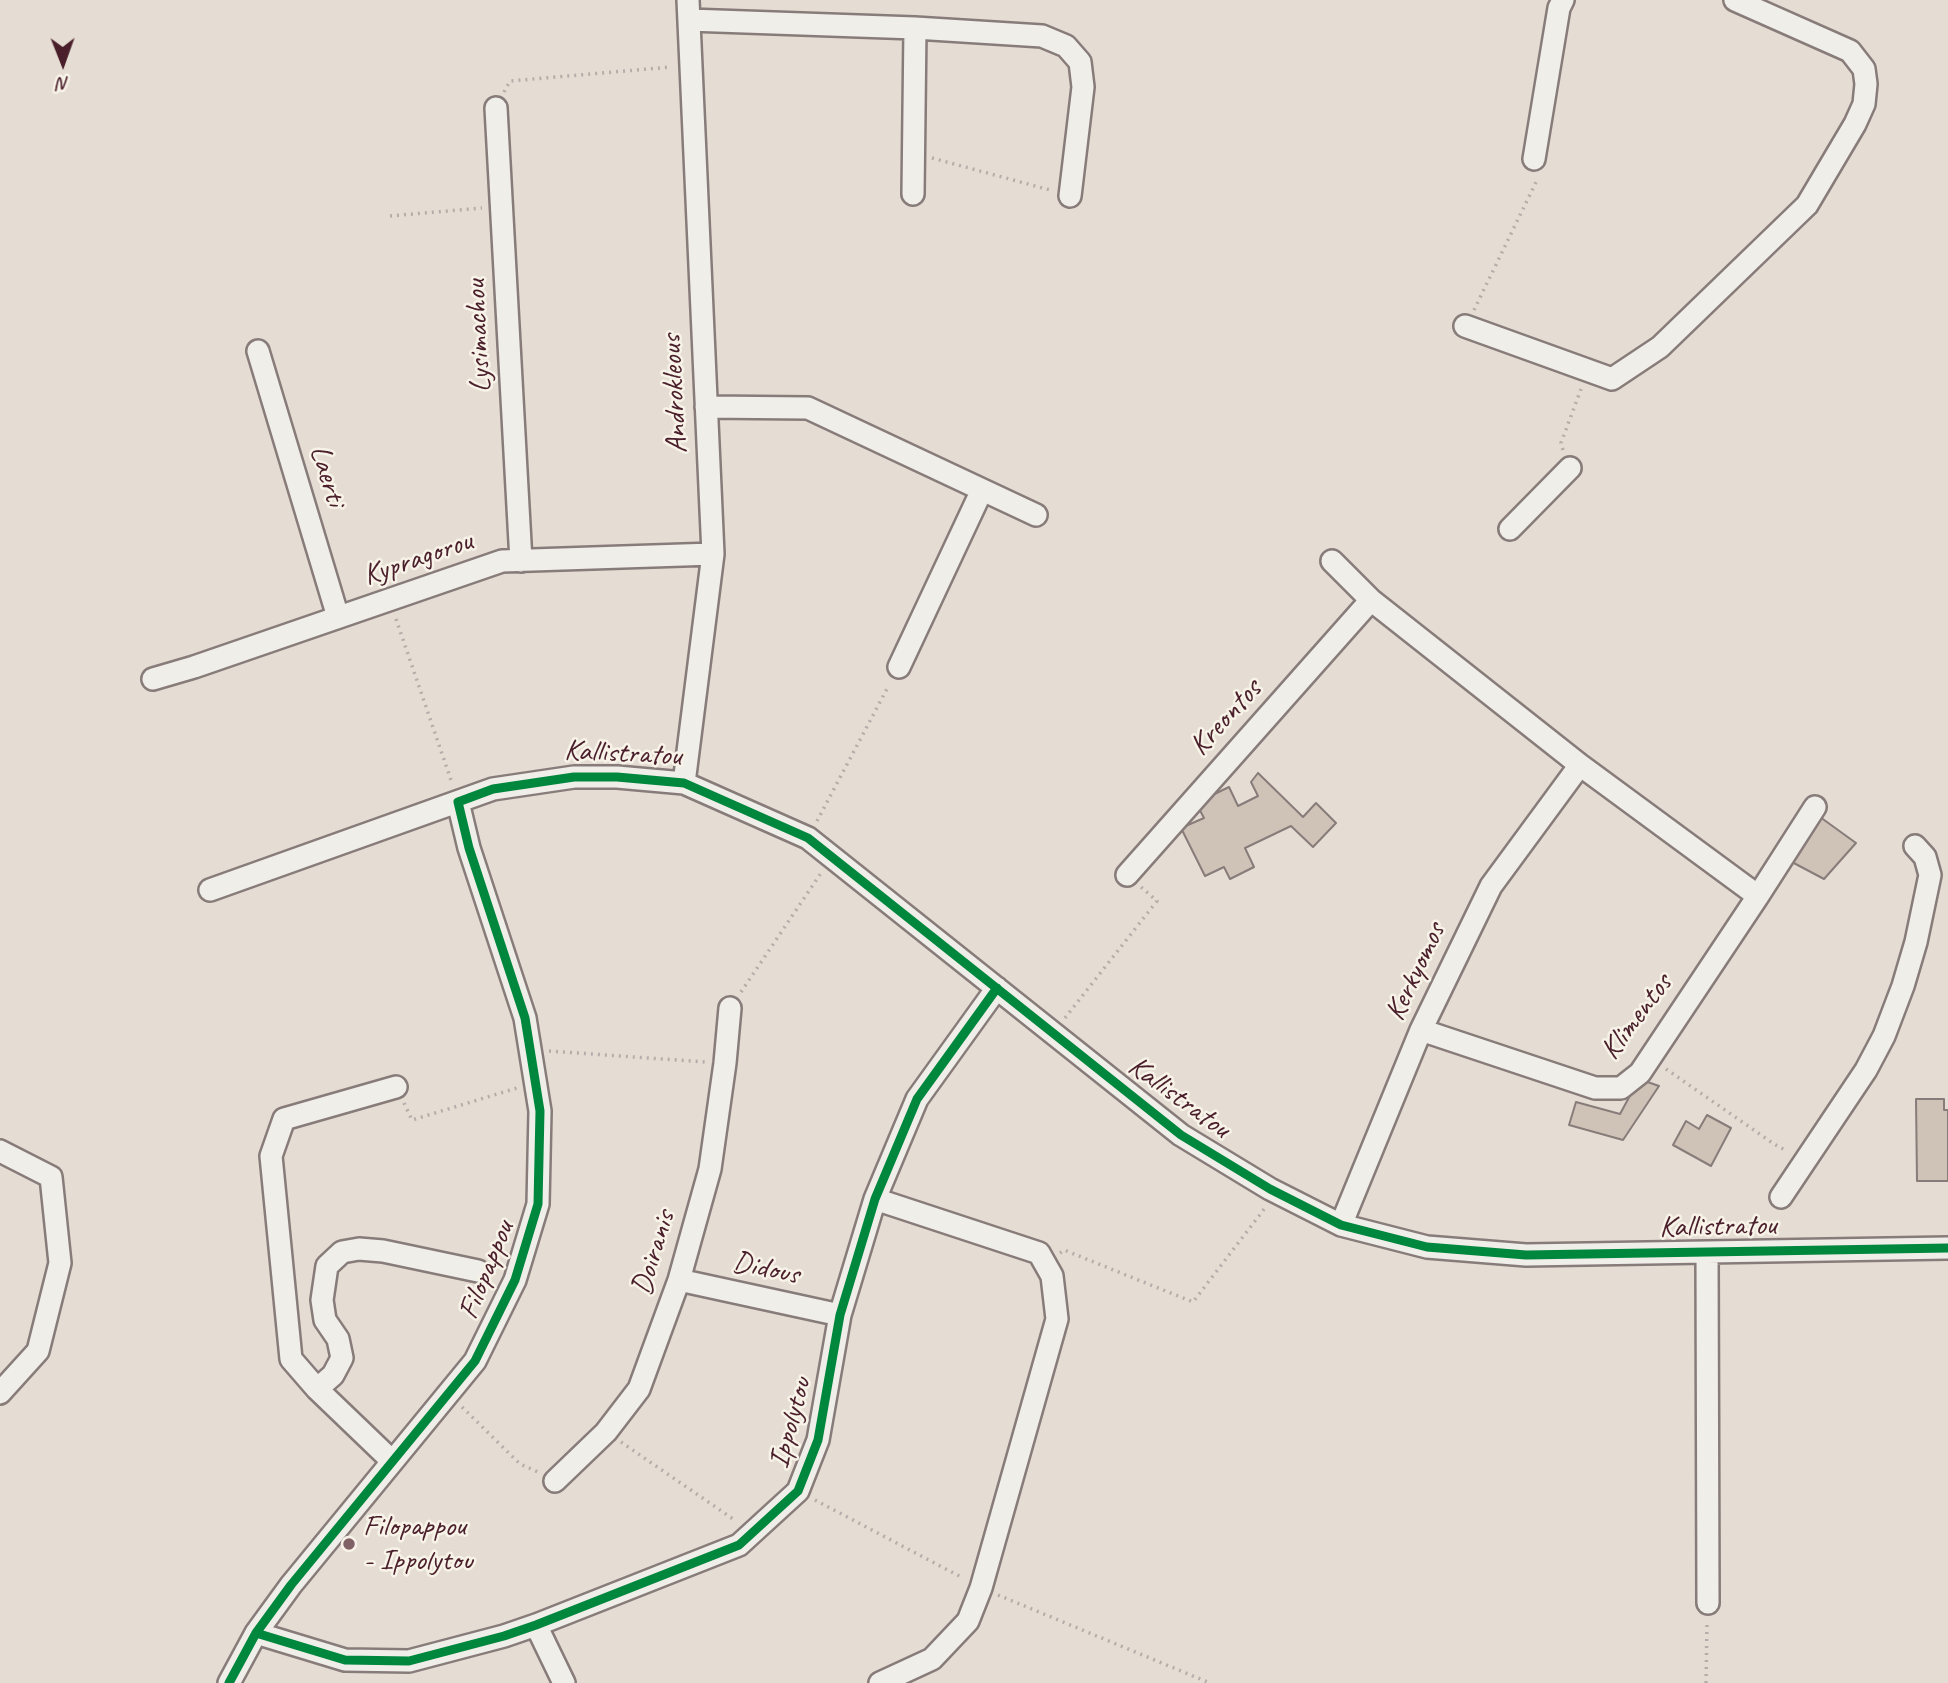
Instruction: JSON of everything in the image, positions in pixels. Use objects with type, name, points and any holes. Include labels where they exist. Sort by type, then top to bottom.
[{"type":"street","points":[[1534,159],[1559,8],[1563,0]]},
{"type":"street","points":[[1465,326],[1612,379],[1660,347],[1807,205],[1864,104],[1864,69],[1850,51],[1735,0]]},
{"type":"street","points":[[688,10],[1042,36],[1066,46],[1080,62],[1083,87],[1070,196]]},
{"type":"street","name":"Androkleous","points":[[684,783],[713,554],[688,10]]},
{"type":"street","points":[[913,194],[915,28]]},
{"type":"street","name":"Lysimachou","points":[[496,108],[521,561]]},
{"type":"street","name":"Laerti","points":[[258,351],[338,617]]},
{"type":"street","points":[[706,407],[807,408],[1036,515]]},
{"type":"street","points":[[1510,529],[1570,468]]},
{"type":"street","points":[[899,667],[982,490]]},
{"type":"street","name":"Kypragorou","points":[[153,679],[502,561],[713,554]]},
{"type":"street","points":[[1332,561],[1371,600],[1580,765],[1758,896]]},
{"type":"street","name":"Kreontos","points":[[1127,875],[1371,600]]},
{"type":"street","name":"Kerkyomos","points":[[1341,1225],[1421,1030],[1490,886],[1580,765]]},
{"type":"street","name":"Kallistratou","points":[[210,890],[493,789],[574,777],[617,777],[684,783],[808,838],[1181,1135],[1277,1193],[1341,1225],[1427,1247],[1513,1254],[1948,1248]]},
{"type":"street","name":"Filopappou","points":[[229,1683],[256,1633],[290,1585],[475,1361],[515,1280],[538,1204],[541,1111],[525,1018],[469,848],[458,802]]},
{"type":"street","name":"Klimentos","points":[[1421,1030],[1595,1088],[1621,1088],[1640,1073],[1815,807]]},
{"type":"street","points":[[1781,1197],[1866,1070],[1884,1036],[1916,942],[1930,875],[1924,857],[1915,846]]},
{"type":"street","name":"Ippolytou","points":[[256,1633],[345,1660],[409,1661],[536,1625],[738,1545],[797,1490],[818,1440],[840,1315],[876,1199],[917,1099],[997,988]]},
{"type":"street","name":"Doiranis","points":[[555,1480],[606,1432],[639,1389],[679,1280],[710,1169],[730,1008]]},
{"type":"street","points":[[392,1461],[317,1390],[291,1359],[271,1156],[284,1119],[396,1087]]},
{"type":"street","points":[[0,1151],[51,1177],[60,1263],[38,1351],[0,1393]]},
{"type":"street","points":[[876,1199],[1039,1252],[1052,1276],[1058,1319],[981,1588],[968,1621],[932,1659],[880,1683]]},
{"type":"street","points":[[317,1390],[333,1375],[342,1358],[338,1339],[325,1320],[322,1300],[327,1266],[342,1252],[359,1248],[383,1251],[478,1271]]},
{"type":"street","points":[[1707,1252],[1708,1603]]},
{"type":"street","name":"Didous","points":[[679,1280],[840,1315]]},
{"type":"street","points":[[536,1625],[564,1683]]},
{"type":"path","points":[[496,108],[510,81],[690,66]]},
{"type":"path","points":[[913,153],[1070,196]]},
{"type":"path","points":[[1465,326],[1539,176],[1534,159]]},
{"type":"path","points":[[390,216],[501,206]]},
{"type":"path","points":[[1570,468],[1560,443],[1588,371]]},
{"type":"path","points":[[389,600],[458,802]]},
{"type":"path","points":[[808,838],[899,667]]},
{"type":"path","points":[[730,1008],[831,857]]},
{"type":"path","points":[[1053,1033],[1157,901],[1127,875]]},
{"type":"path","points":[[531,1050],[725,1063]]},
{"type":"path","points":[[1650,1058],[1774,1144],[1806,1160]]},
{"type":"path","points":[[396,1087],[412,1120],[536,1082]]},
{"type":"path","points":[[1044,1263],[1064,1250],[1193,1302],[1277,1193]]},
{"type":"path","points":[[448,1393],[520,1464],[555,1480]]},
{"type":"path","points":[[606,1432],[752,1532]]},
{"type":"path","points":[[1706,1683],[1708,1603]]},
{"type":"building","points":[[1258,773],[1303,817],[1316,803],[1336,823],[1313,847],[1291,826],[1245,848],[1254,867],[1230,879],[1224,867],[1205,876],[1181,828],[1204,818],[1196,803],[1229,787],[1238,806],[1258,796],[1251,782]]},
{"type":"building","points":[[1820,817],[1856,843],[1824,879],[1790,861]]},
{"type":"building","points":[[1639,1079],[1659,1086],[1623,1140],[1569,1125],[1576,1102],[1620,1114]]},
{"type":"building","points":[[1916,1099],[1944,1099],[1944,1110],[1948,1110],[1948,1181],[1917,1181]]},
{"type":"building","points":[[1707,1115],[1731,1128],[1711,1166],[1673,1145],[1686,1121],[1699,1129]]},
{"type":"cycle path","points":[[229,1683],[256,1633],[291,1585],[475,1361],[515,1280],[538,1204],[540,1111],[525,1018],[469,848],[458,802],[493,789],[574,777],[617,777],[684,783],[808,838],[1181,1135],[1270,1189],[1341,1225],[1427,1247],[1526,1255],[1948,1248]]},
{"type":"cycle path","points":[[256,1633],[345,1660],[409,1661],[536,1625],[739,1545],[798,1491],[818,1440],[840,1315],[875,1199],[917,1099],[997,988]]},
{"type":"place","name":"Filopappou - Ippolytou","points":[[349,1544]]}]
